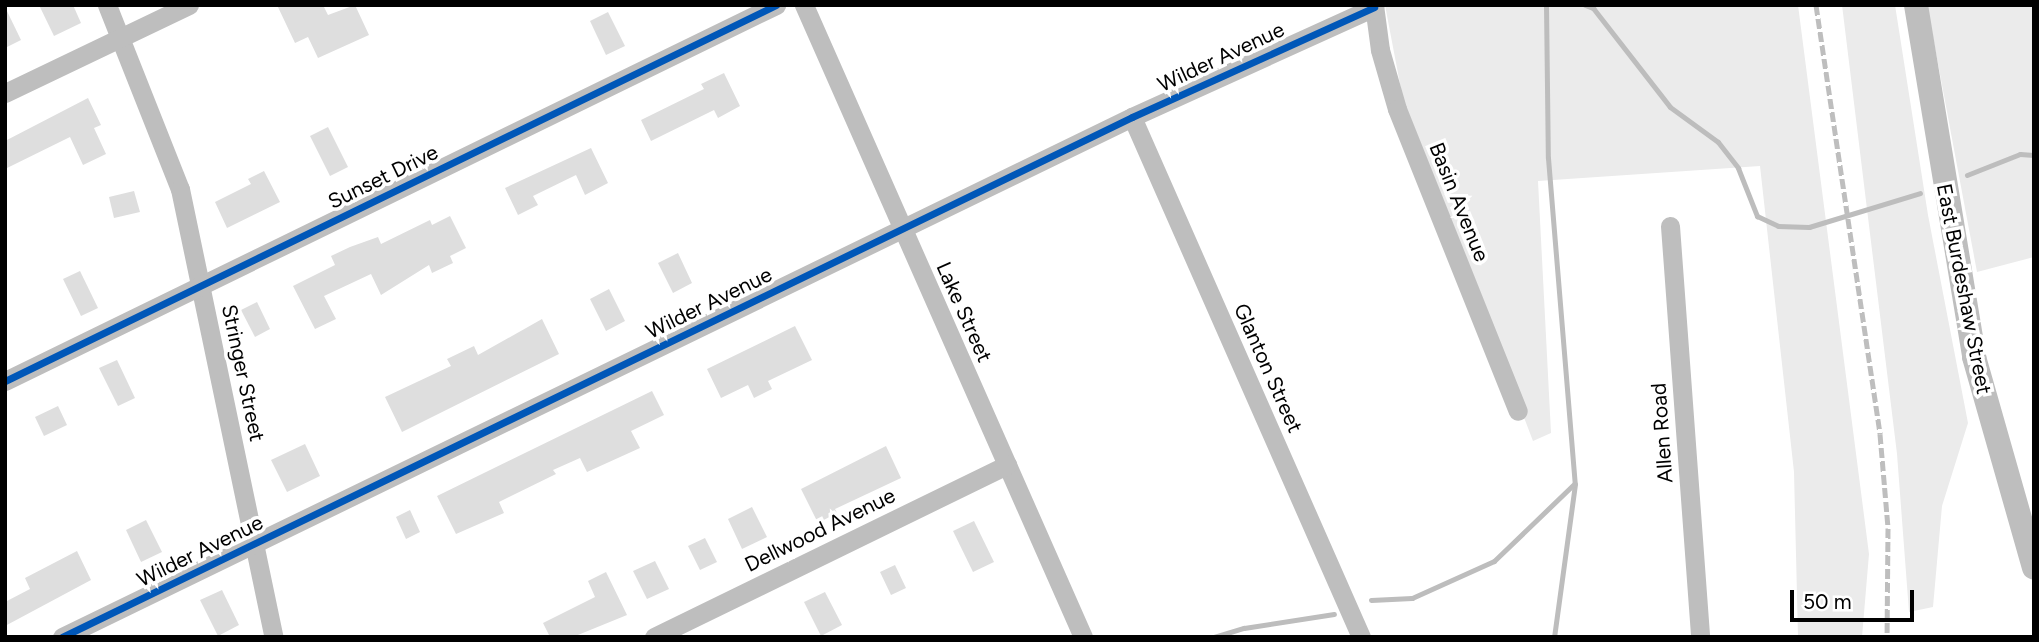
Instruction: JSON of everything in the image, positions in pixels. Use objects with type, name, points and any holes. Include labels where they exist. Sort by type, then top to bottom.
[{"type":"street","name":"Stringer Street","points":[[107,5],[180,189],[274,637]]},
{"type":"street","points":[[5,93],[188,5]]},
{"type":"street","name":"Sunset Drive","points":[[5,381],[776,5]]},
{"type":"street","name":"Lake Street","points":[[804,5],[1083,637]]},
{"type":"street","name":"East Burdeshaw Street","points":[[1916,5],[1974,357],[2034,568]]},
{"type":"street","name":"Wilder Avenue","points":[[62,637],[1132,117],[1374,6]]},
{"type":"street","name":"Basin Avenue","points":[[1374,6],[1380,50],[1397,109],[1518,411]]},
{"type":"street","name":"Glanton Street","points":[[1132,117],[1361,637]]},
{"type":"street","name":"Allen Road","points":[[1670,226],[1700,637]]},
{"type":"street","name":"Dellwood Avenue","points":[[654,637],[1007,465]]},
{"type":"shaded area","points":[[1385,5],[1798,5],[1869,554],[1862,637],[1798,637],[1794,472],[1760,166],[1538,181],[1551,433],[1533,441],[1404,105]]},
{"type":"shaded area","points":[[1842,5],[1895,5],[1928,215],[1968,423],[1942,506],[1933,607],[1909,612],[1897,454]]},
{"type":"shaded area","points":[[1927,5],[2034,5],[2034,257],[1977,272]]},
{"type":"building","points":[[39,5],[73,5],[81,23],[54,36]]},
{"type":"building","points":[[277,5],[323,5],[328,15],[355,5],[369,35],[318,58],[308,37],[295,43]]},
{"type":"building","points":[[5,7],[21,40],[5,48]]},
{"type":"building","points":[[608,12],[625,46],[606,55],[590,21]]},
{"type":"building","points":[[724,73],[740,106],[718,118],[714,110],[651,141],[641,120],[704,89],[701,84]]},
{"type":"building","points":[[88,98],[101,125],[94,128],[106,154],[83,165],[70,137],[5,169],[5,141]]},
{"type":"building","points":[[328,127],[348,167],[330,176],[310,136]]},
{"type":"building","points":[[591,148],[608,183],[585,195],[576,175],[533,196],[538,205],[518,215],[505,188]]},
{"type":"building","points":[[264,171],[280,202],[227,228],[215,202],[251,184],[248,179]]},
{"type":"building","points":[[134,191],[140,212],[114,218],[109,197]]},
{"type":"building","points":[[450,216],[466,248],[450,256],[453,263],[432,273],[429,265],[381,295],[371,274],[324,296],[336,319],[315,329],[293,286],[335,265],[331,256],[350,247],[378,237],[381,244],[430,220],[432,225]]},
{"type":"building","points":[[678,253],[692,283],[673,293],[658,263]]},
{"type":"building","points":[[80,271],[98,308],[81,316],[63,279]]},
{"type":"building","points":[[609,289],[625,321],[606,331],[590,299]]},
{"type":"building","points":[[257,302],[270,329],[255,337],[241,310]]},
{"type":"building","points":[[542,319],[559,354],[402,432],[385,397],[451,366],[447,359],[474,346],[478,355]]},
{"type":"building","points":[[795,326],[812,360],[768,381],[772,389],[754,398],[748,385],[721,398],[707,369]]},
{"type":"building","points":[[117,360],[135,398],[118,406],[99,368]]},
{"type":"building","points":[[652,391],[664,415],[631,431],[640,448],[587,472],[580,458],[553,470],[556,474],[499,502],[504,513],[456,534],[437,496]]},
{"type":"building","points":[[58,406],[67,425],[44,436],[35,417]]},
{"type":"building","points":[[305,444],[320,476],[287,492],[271,460]]},
{"type":"building","points":[[886,446],[901,478],[835,509],[837,513],[818,523],[801,489]]},
{"type":"building","points":[[752,507],[767,537],[742,549],[728,519]]},
{"type":"building","points":[[410,510],[420,532],[406,539],[396,517]]},
{"type":"building","points":[[146,520],[162,552],[141,562],[126,530]]},
{"type":"building","points":[[974,521],[994,562],[973,572],[953,531]]},
{"type":"building","points":[[705,538],[717,562],[700,570],[688,546]]},
{"type":"building","points":[[77,551],[91,580],[5,626],[5,602],[30,589],[25,578]]},
{"type":"building","points":[[655,561],[669,589],[647,599],[633,571]]},
{"type":"building","points":[[895,565],[906,588],[891,595],[880,572]]},
{"type":"building","points":[[606,572],[627,615],[573,637],[550,637],[543,623],[595,597],[588,581]]},
{"type":"building","points":[[222,590],[239,625],[218,636],[200,600]]},
{"type":"building","points":[[825,592],[842,625],[821,636],[804,602]]},
{"type":"waterway","points":[[1546,5],[1548,158],[1575,484],[1554,637]]},
{"type":"waterway","points":[[1585,5],[1593,8],[1670,107],[1718,142],[1738,168],[1757,216],[1778,226],[1809,227],[1920,193]]},
{"type":"waterway","points":[[1967,175],[2020,154],[2034,155]]},
{"type":"waterway","points":[[1371,600],[1412,598],[1494,561],[1574,484]]},
{"type":"waterway","points":[[1214,637],[1244,628],[1334,614]]},
{"type":"railway","points":[[1816,5],[1880,434],[1888,528],[1887,637]]},
{"type":"cycle path","points":[[5,381],[776,5]]},
{"type":"cycle path","points":[[62,637],[1132,117],[1374,7]]}]
